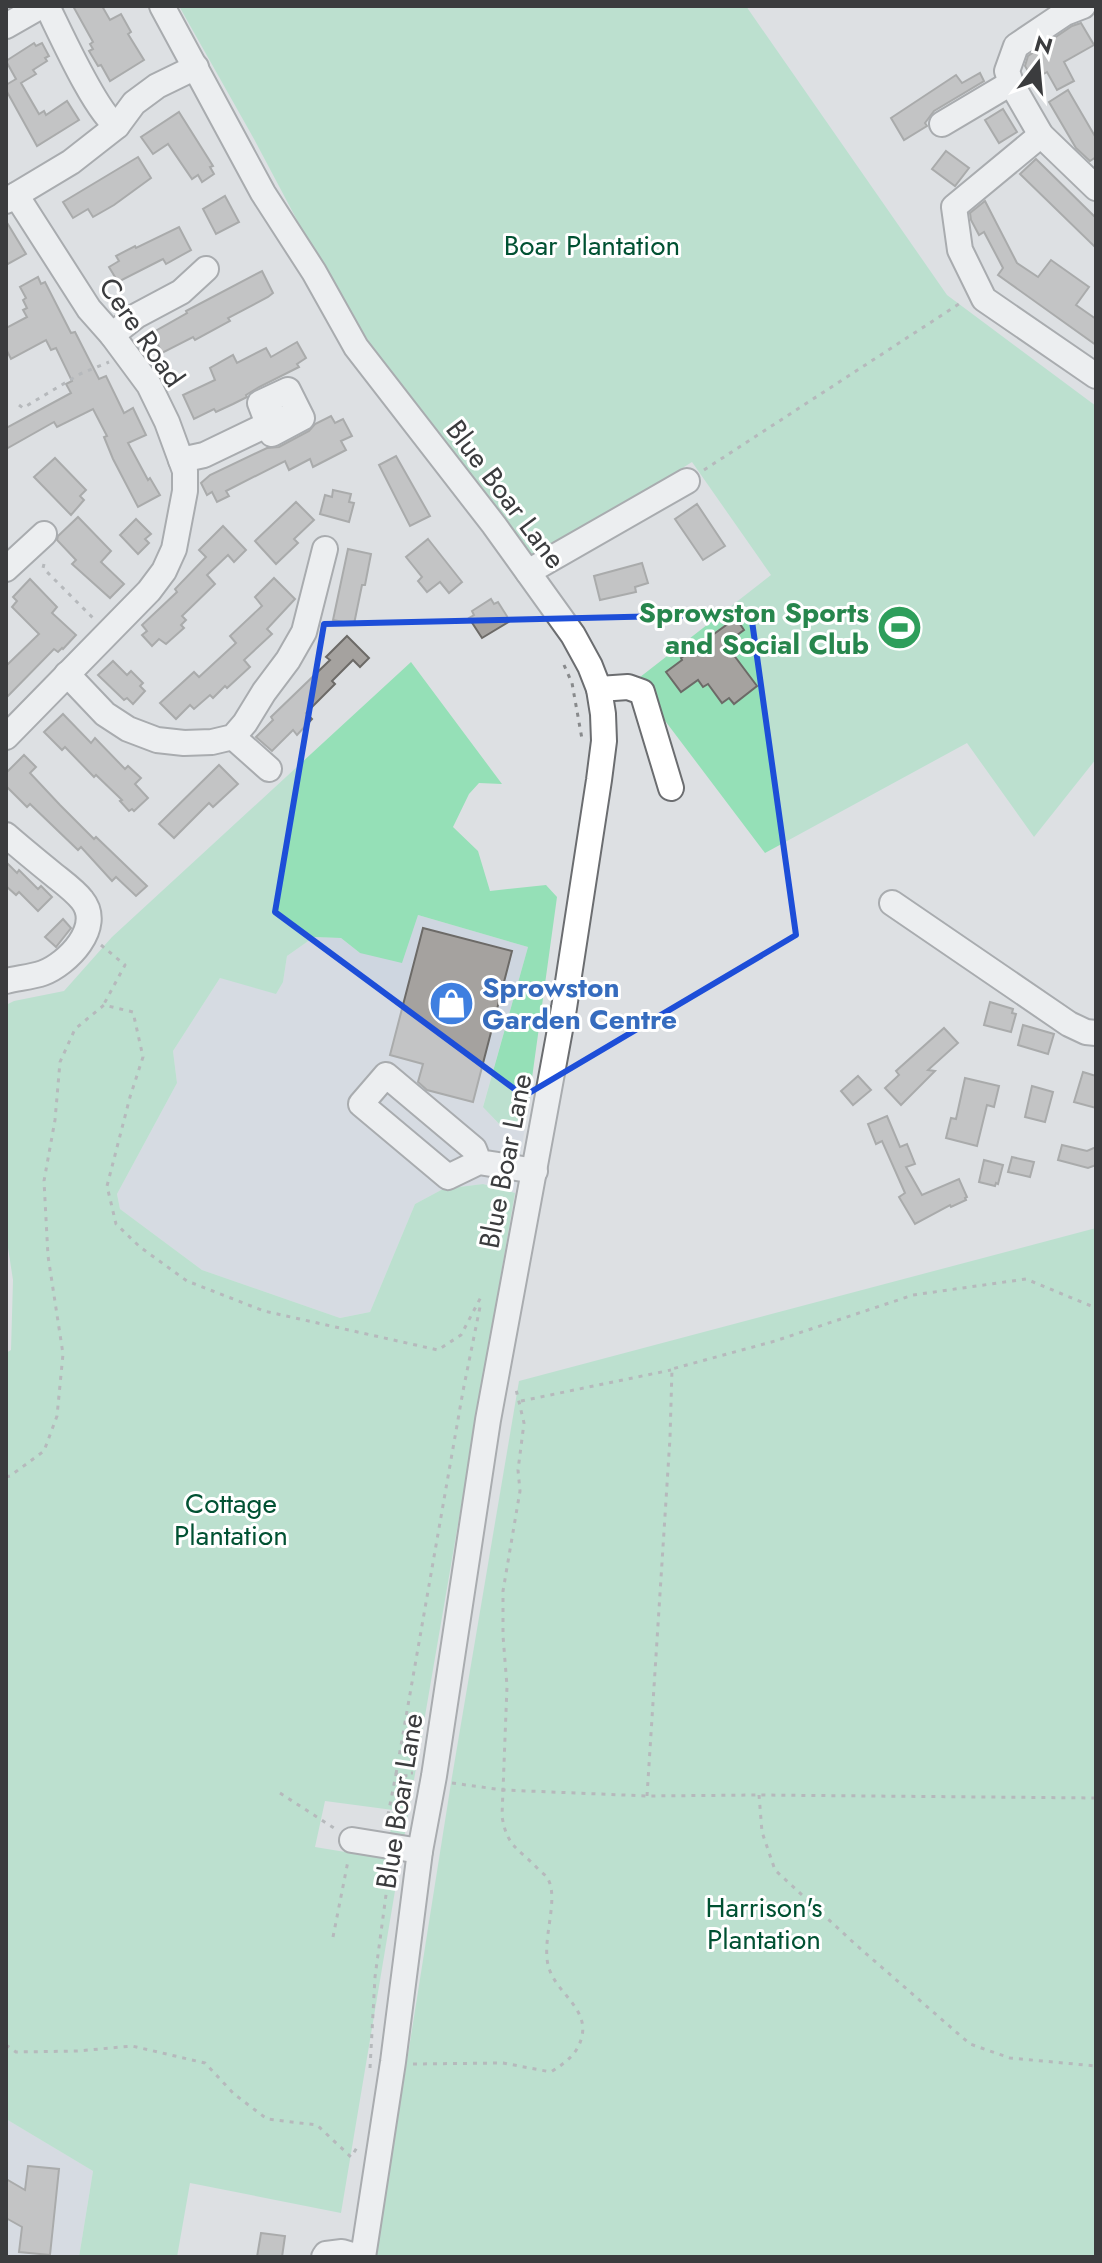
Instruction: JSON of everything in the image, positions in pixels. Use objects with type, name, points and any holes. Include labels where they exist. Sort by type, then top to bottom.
[{"type":"street","points":[[6,26],[41,6]]},
{"type":"street","points":[[47,6],[98,104],[109,121],[117,126]]},
{"type":"street","name":"Blue Boar Lane","points":[[162,6],[263,193],[314,272],[356,347],[494,525],[573,635],[599,689],[603,714],[604,741],[599,780],[564,1008],[492,1396],[420,1851],[393,2062],[361,2257]]},
{"type":"street","points":[[1083,6],[1065,13],[1016,46],[1007,71],[1041,135],[1095,185]]},
{"type":"street","points":[[11,198],[71,162],[117,126],[134,103],[157,86],[196,67]]},
{"type":"street","points":[[942,124],[1011,83]]},
{"type":"street","points":[[1041,135],[954,207],[960,250],[984,299],[1087,370]]},
{"type":"street","name":"Cere Road","points":[[6,737],[149,591],[164,571],[174,549],[185,491],[185,471],[149,385],[120,344],[89,309],[11,198]]},
{"type":"street","points":[[120,344],[136,316],[181,292],[206,269]]},
{"type":"street","points":[[181,460],[204,455],[298,409]]},
{"type":"street","points":[[528,572],[687,481]]},
{"type":"street","points":[[6,569],[38,549]]},
{"type":"street","points":[[67,674],[105,714],[128,729],[157,740],[184,743],[212,742],[233,737],[288,660],[304,632],[315,561]]},
{"type":"street","points":[[599,689],[628,687],[642,692],[671,788]]},
{"type":"street","points":[[233,737],[269,769]]},
{"type":"street","points":[[6,835],[85,903],[88,916],[78,947],[63,961],[43,973],[6,981]]},
{"type":"street","points":[[892,903],[1069,1024],[1096,1033]]},
{"type":"street","points":[[479,1162],[474,1149],[386,1075],[361,1104],[448,1177],[479,1162],[535,1171]]},
{"type":"street","points":[[352,1840],[420,1851]]},
{"type":"street","points":[[324,2257],[342,2252],[361,2257]]},
{"type":"path","points":[[687,481],[979,291]]},
{"type":"path","points":[[19,405],[23,408],[80,374],[120,344]]},
{"type":"path","points":[[38,549],[43,568],[108,633]]},
{"type":"path","points":[[6,1477],[44,1451],[57,1416],[63,1354],[48,1256],[44,1181],[55,1120],[60,1062],[75,1029],[104,1005],[125,965],[85,932]]},
{"type":"path","points":[[104,1005],[133,1012],[143,1057],[107,1186],[116,1224],[140,1247],[187,1281],[264,1311],[438,1350],[461,1335],[482,1295],[396,1774],[378,1941],[370,2069]]},
{"type":"path","points":[[492,1396],[520,1401],[672,1369],[775,1341],[913,1295],[1026,1279],[1096,1308]]},
{"type":"path","points":[[647,1796],[672,1369]]},
{"type":"path","points":[[402,2064],[503,2063],[551,2072],[574,2057],[583,2033],[579,2012],[550,1971],[546,1951],[551,1901],[549,1880],[510,1844],[502,1816],[507,1686],[503,1591],[520,1491],[518,1470]]},
{"type":"path","points":[[396,1774],[434,1776]]},
{"type":"path","points":[[472,1785],[503,1790],[647,1796],[1096,1798]]},
{"type":"path","points":[[280,1793],[352,1840],[333,1937]]},
{"type":"path","points":[[759,1795],[762,1832],[775,1870],[970,2044],[1010,2058],[1096,2066]]},
{"type":"path","points":[[6,2045],[16,2052],[132,2046],[205,2063],[234,2094],[267,2119],[317,2125],[351,2157],[359,2144]]},
{"type":"highlighted area","points":[[751,614],[796,935],[524,1096],[275,912],[324,624]]},
{"type":"shaded area","points":[[418,915],[528,947],[483,1106],[501,1127],[513,1127],[528,1107],[515,1193],[483,1184],[443,1189],[415,1204],[370,1312],[340,1318],[202,1270],[120,1209],[117,1194],[177,1083],[173,1051],[220,978],[283,982],[287,956],[314,937],[341,938],[360,953]]},
{"type":"shaded area","points":[[6,2119],[93,2171],[79,2257],[6,2257]]},
{"type":"green space","name":"Boar Plantation","points":[[179,6],[746,6],[947,295],[1096,406],[1096,759],[1034,837],[967,743],[765,853],[635,681],[771,575],[692,462],[534,561],[412,409],[324,271]]},
{"type":"green space","name":"Cottage Plantation","points":[[411,662],[502,784],[479,783],[469,794],[453,827],[478,851],[490,891],[546,885],[557,897],[528,1107],[514,1127],[502,1127],[483,1107],[528,947],[418,915],[402,963],[360,953],[341,938],[314,937],[287,956],[283,982],[276,994],[220,978],[173,1051],[177,1083],[117,1194],[120,1209],[202,1270],[340,1318],[370,1312],[415,1204],[443,1189],[483,1184],[515,1193],[404,1838],[390,1835],[393,1810],[325,1801],[315,1847],[400,1861],[341,2213],[190,2183],[177,2257],[79,2257],[93,2171],[6,2119],[6,1353],[11,1350],[13,1280],[6,1235],[6,1005],[64,991],[112,937]]},
{"type":"green space","name":"Harrison's Plantation","points":[[1096,1228],[1096,2257],[376,2257],[519,1381]]},
{"type":"building","points":[[73,6],[102,6],[110,20],[121,14],[131,32],[128,34],[144,60],[110,81],[89,51],[93,49],[90,44],[93,42]]},
{"type":"building","points":[[1081,23],[1094,45],[1064,62],[1074,81],[1057,90],[1047,72],[1033,80],[1025,66],[1028,56]]},
{"type":"building","points":[[34,43],[36,46],[42,43],[49,56],[45,58],[47,61],[33,70],[36,74],[21,83],[39,114],[44,111],[46,115],[67,101],[79,120],[37,146],[6,90],[6,85],[16,79],[6,61]]},
{"type":"building","points":[[980,73],[984,81],[934,111],[925,123],[927,126],[904,140],[891,118],[956,75],[962,83]]},
{"type":"building","points":[[1068,90],[1096,138],[1096,157],[1090,161],[1076,148],[1049,102]]},
{"type":"building","points":[[1003,109],[1017,132],[999,143],[985,120]]},
{"type":"building","points":[[179,112],[213,166],[210,167],[214,174],[202,182],[198,175],[192,179],[168,144],[153,154],[141,137]]},
{"type":"building","points":[[946,151],[969,168],[955,186],[932,169]]},
{"type":"building","points":[[138,157],[151,178],[93,217],[88,209],[73,218],[63,202]]},
{"type":"building","points":[[1036,159],[1096,218],[1096,248],[1020,174]]},
{"type":"building","points":[[225,196],[239,222],[216,234],[203,209]]},
{"type":"building","points":[[985,201],[1017,263],[1038,277],[1051,260],[1089,287],[1076,305],[1096,319],[1096,345],[998,275],[1003,268],[984,232],[979,235],[971,220],[970,213]]},
{"type":"building","points":[[6,221],[26,254],[6,265]]},
{"type":"building","points":[[179,227],[191,250],[166,264],[163,259],[118,282],[109,267],[119,261],[116,256]]},
{"type":"building","points":[[262,271],[273,293],[195,340],[193,337],[162,353],[152,333],[186,311]]},
{"type":"building","points":[[38,277],[41,284],[45,282],[71,333],[75,332],[99,379],[106,376],[124,413],[133,408],[146,435],[128,443],[160,495],[138,507],[113,459],[104,437],[107,436],[93,409],[57,427],[54,422],[6,449],[6,428],[71,393],[66,384],[72,381],[56,348],[51,350],[46,340],[11,359],[6,349],[6,328],[27,317],[23,310],[27,308],[23,300],[26,298],[20,287]]},
{"type":"building","points":[[297,342],[306,358],[297,364],[299,367],[233,404],[194,419],[183,395],[215,380],[210,368],[233,355],[237,363],[266,348],[271,357]]},
{"type":"building","points":[[331,416],[335,423],[343,419],[352,436],[341,441],[346,450],[313,467],[310,459],[289,470],[285,461],[226,491],[229,496],[217,502],[212,492],[207,495],[201,483],[210,475],[267,448],[279,447]]},
{"type":"building","points":[[396,456],[430,516],[410,526],[379,465]]},
{"type":"building","points":[[55,458],[86,490],[80,496],[84,500],[71,515],[34,477]]},
{"type":"building","points":[[333,490],[351,494],[349,502],[354,503],[349,522],[320,514],[325,495],[332,497]]},
{"type":"building","points":[[296,502],[314,520],[294,539],[298,543],[276,564],[255,541]]},
{"type":"building","points":[[697,504],[725,546],[703,560],[675,519]]},
{"type":"building","points":[[78,517],[111,551],[101,562],[124,584],[110,598],[72,564],[76,560],[57,540]]},
{"type":"building","points":[[136,519],[151,534],[145,539],[149,543],[138,554],[120,535]]},
{"type":"building","points":[[223,526],[246,550],[234,562],[228,555],[207,575],[215,584],[182,616],[186,620],[181,625],[184,628],[166,644],[159,639],[152,646],[142,635],[147,631],[142,625],[177,592],[175,589],[206,557],[199,550]]},
{"type":"building","points":[[428,539],[462,582],[449,593],[440,582],[427,592],[418,581],[422,577],[406,557]]},
{"type":"building","points":[[348,549],[371,554],[354,624],[333,620]]},
{"type":"building","points":[[642,563],[648,583],[635,587],[636,592],[600,600],[594,576]]},
{"type":"building","points":[[274,578],[295,599],[267,629],[272,634],[244,660],[250,667],[213,698],[210,695],[194,709],[190,705],[176,719],[160,703],[194,672],[199,677],[236,643],[230,636],[262,606],[255,597]]},
{"type":"building","points":[[30,579],[57,607],[52,613],[76,635],[63,649],[58,652],[54,649],[6,698],[6,666],[39,634],[12,607],[17,601],[13,597]]},
{"type":"building","points":[[491,599],[494,604],[498,602],[510,621],[482,638],[469,618],[474,615],[472,611]]},
{"type":"building","points":[[736,618],[744,630],[729,641],[737,651],[733,654],[757,686],[734,704],[729,698],[722,703],[708,684],[703,687],[698,680],[681,692],[666,672]]},
{"type":"building","points":[[347,636],[369,658],[360,667],[353,660],[332,681],[335,684],[306,713],[312,719],[297,735],[293,730],[272,751],[256,737],[273,720],[271,717],[330,660],[326,657]]},
{"type":"building","points":[[113,661],[127,675],[131,671],[143,683],[140,686],[145,691],[133,704],[127,698],[124,700],[98,675]]},
{"type":"building","points":[[63,714],[91,743],[95,738],[125,769],[128,766],[141,778],[135,784],[148,798],[134,811],[129,811],[96,775],[94,777],[65,747],[62,750],[44,732]]},
{"type":"building","points":[[24,755],[36,767],[30,773],[60,805],[147,886],[136,896],[116,877],[112,881],[81,847],[78,850],[30,804],[27,807],[6,786],[6,773]]},
{"type":"building","points":[[219,765],[238,784],[213,807],[209,803],[174,838],[159,824]]},
{"type":"building","points":[[6,862],[52,897],[38,911],[19,892],[16,895],[6,886]]},
{"type":"building","points":[[63,919],[71,928],[56,947],[45,937]]},
{"type":"building","name":"Sprowston Garden Centre","points":[[423,928],[512,951],[473,1102],[427,1090],[418,1082],[423,1064],[390,1055]]},
{"type":"building","points":[[990,1002],[1013,1009],[1012,1013],[1016,1014],[1011,1032],[984,1025]]},
{"type":"building","points":[[1023,1025],[1054,1034],[1048,1054],[1018,1045]]},
{"type":"building","points":[[944,1028],[958,1043],[928,1070],[935,1071],[901,1105],[885,1088],[899,1075],[896,1071]]},
{"type":"building","points":[[1083,1072],[1096,1076],[1096,1108],[1074,1102]]},
{"type":"building","points":[[858,1076],[871,1090],[853,1105],[841,1091]]},
{"type":"building","points":[[965,1078],[999,1086],[994,1107],[987,1105],[977,1146],[946,1138],[951,1118],[956,1119]]},
{"type":"building","points":[[1032,1086],[1053,1092],[1045,1122],[1025,1117]]},
{"type":"building","points":[[887,1116],[900,1147],[907,1144],[915,1164],[906,1167],[922,1195],[959,1179],[966,1200],[915,1224],[899,1197],[905,1193],[882,1141],[876,1144],[868,1124]]},
{"type":"building","points":[[1062,1145],[1087,1151],[1096,1147],[1096,1165],[1088,1168],[1058,1160]]},
{"type":"building","points":[[1012,1157],[1034,1162],[1030,1177],[1008,1172]]},
{"type":"building","points":[[984,1160],[1003,1165],[995,1186],[979,1182]]},
{"type":"building","points":[[28,2166],[59,2169],[50,2255],[19,2252],[22,2227],[6,2218],[6,2179],[25,2190]]},
{"type":"building","points":[[261,2233],[285,2236],[282,2257],[257,2257]]},
{"type":"place","name":"Sprowston Sports and Social Club","points":[[900,628]]},
{"type":"place","name":"Sprowston Garden Centre","points":[[451,1003]]}]
